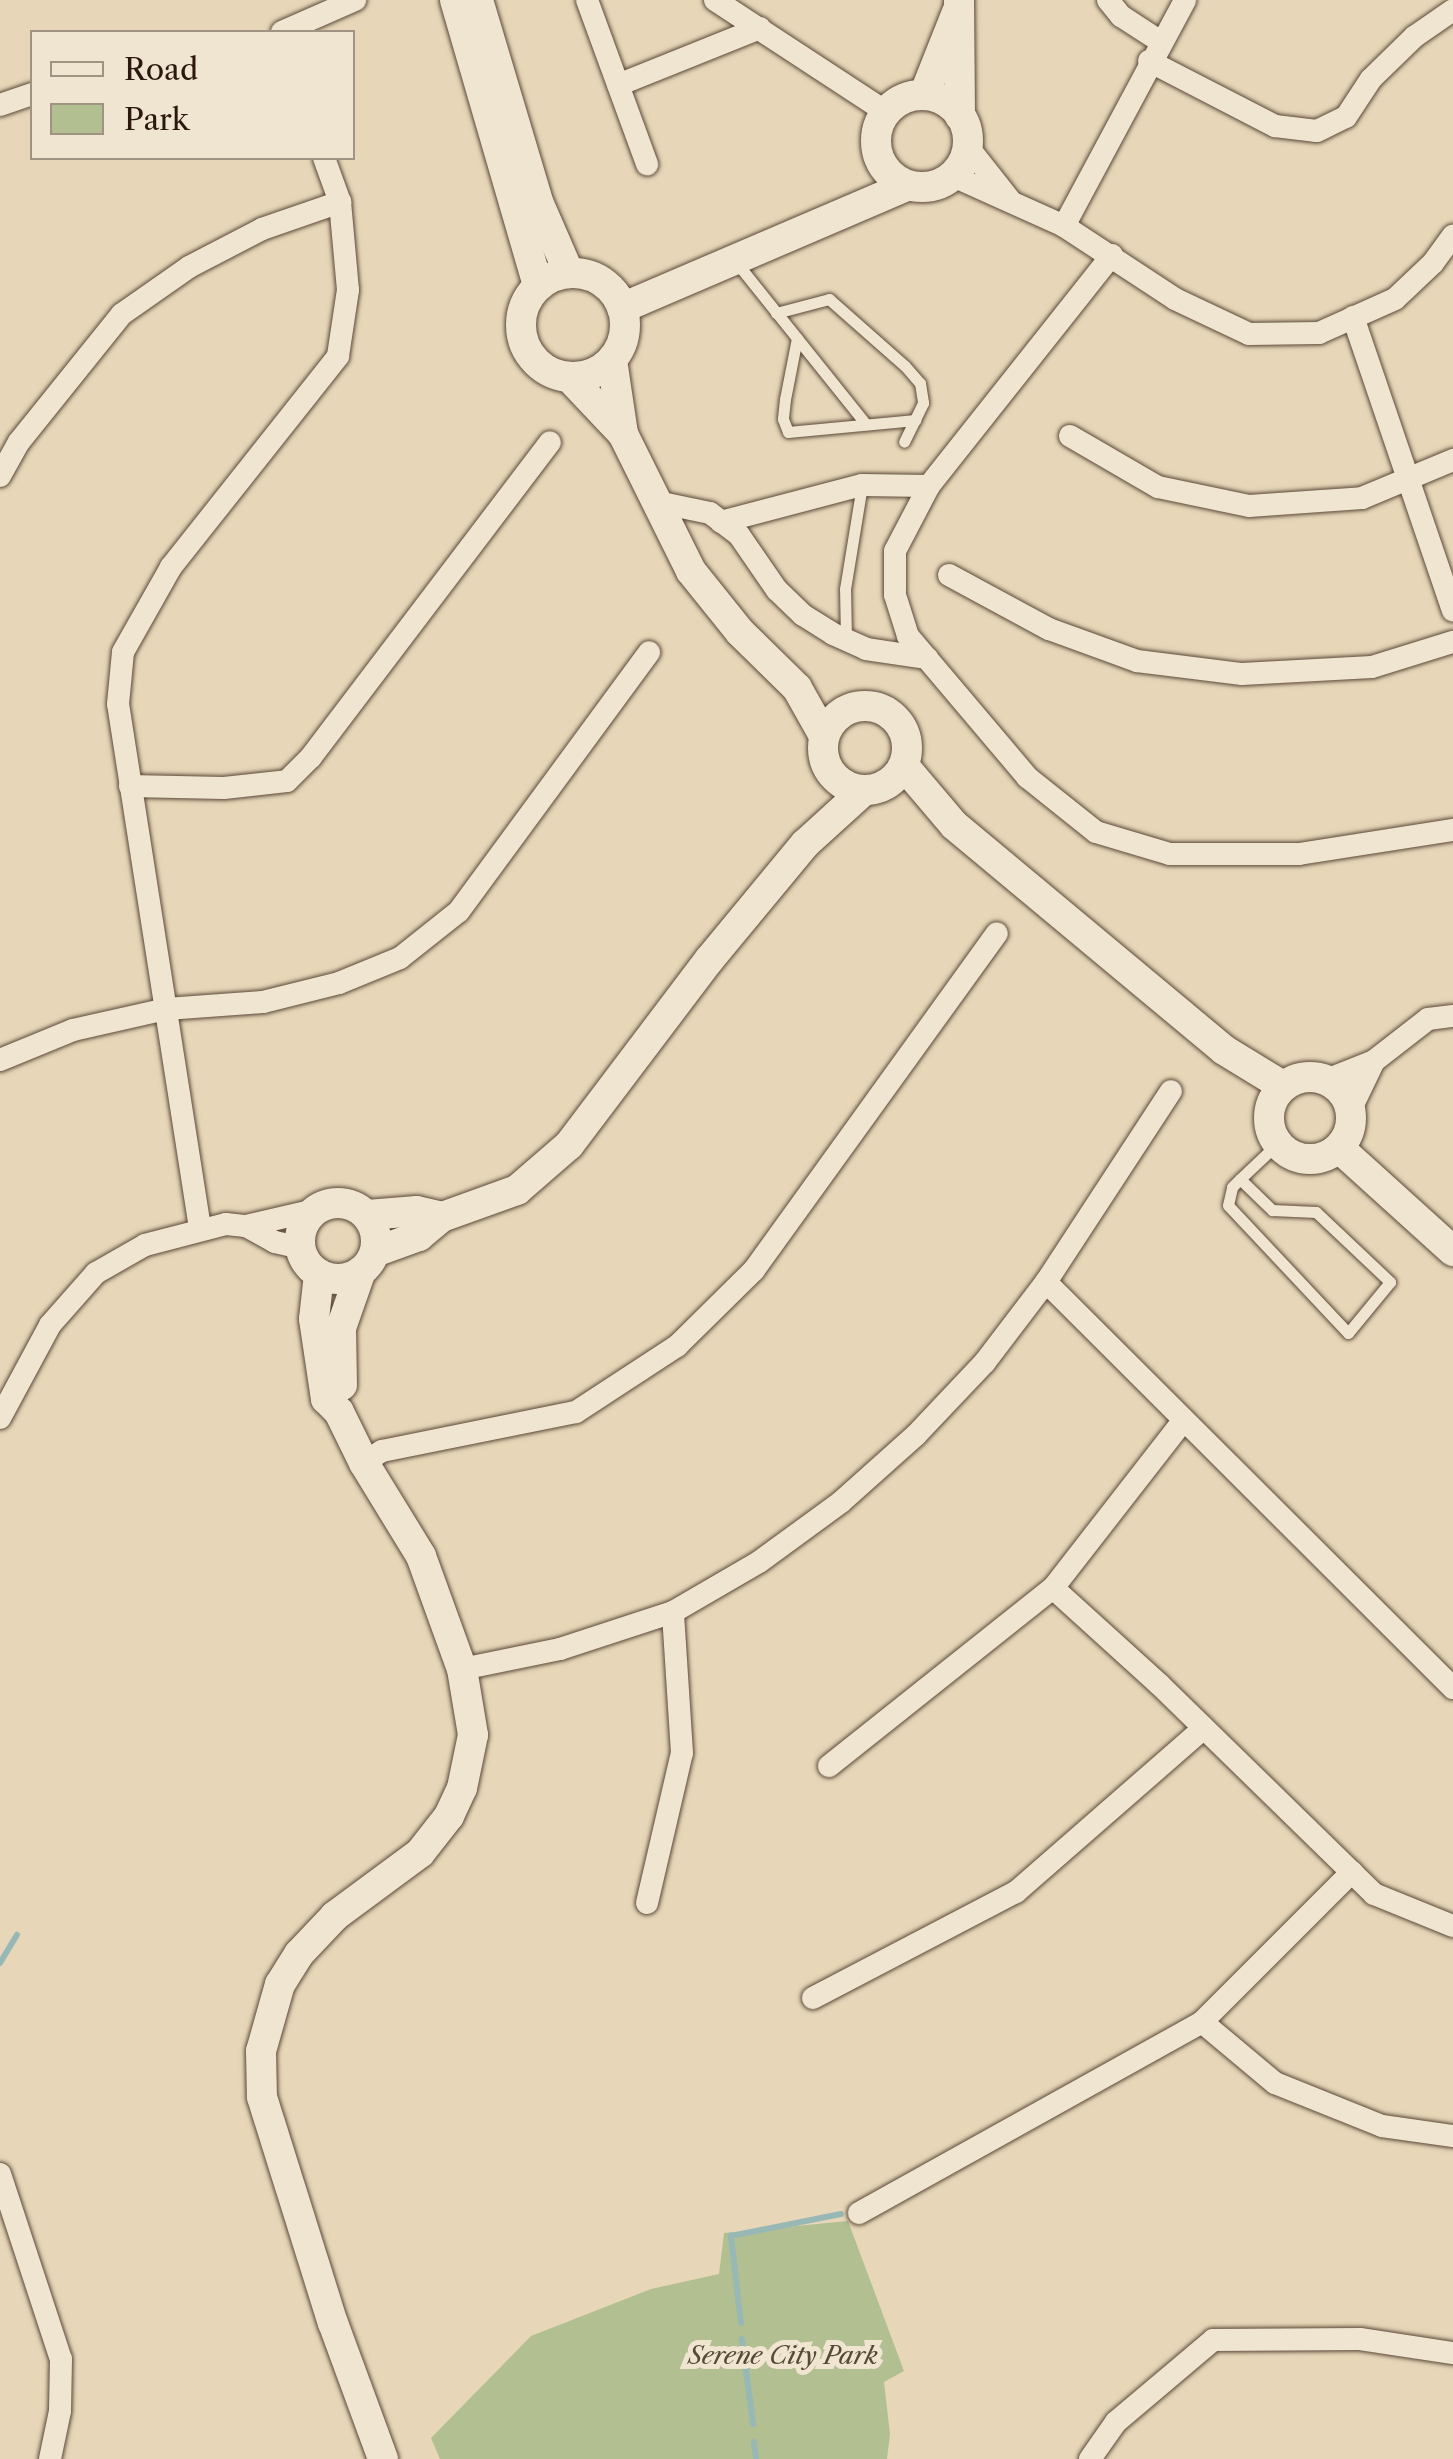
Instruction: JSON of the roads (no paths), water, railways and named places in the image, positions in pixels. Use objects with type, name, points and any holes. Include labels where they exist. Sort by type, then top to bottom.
[{"type":"street","points":[[287,30],[355,0]]},
{"type":"street","points":[[455,0],[538,286]]},
{"type":"street","points":[[478,0],[539,204],[569,273]]},
{"type":"street","points":[[587,0],[647,164]]},
{"type":"street","points":[[715,0],[886,112]]},
{"type":"street","points":[[1108,0],[1155,51],[1276,126],[1317,132],[1346,117],[1371,78],[1414,37],[1453,10]]},
{"type":"street","points":[[1064,226],[1185,0]]},
{"type":"street","points":[[924,95],[960,2]]},
{"type":"street","points":[[960,2],[960,116],[968,147],[1012,202]]},
{"type":"street","points":[[618,85],[760,28]]},
{"type":"street","points":[[0,105],[30,95]]},
{"type":"street","points":[[896,177],[876,134],[886,112],[910,96],[924,95],[938,98],[960,116]]},
{"type":"street","points":[[622,308],[846,214],[896,177],[940,185],[953,176],[968,147]]},
{"type":"street","points":[[200,1228],[118,704],[123,652],[172,568],[338,356],[348,290],[340,202],[325,160]]},
{"type":"street","points":[[953,176],[1064,226],[1174,299],[1249,334],[1319,333],[1396,299],[1434,263],[1453,235]]},
{"type":"street","points":[[0,476],[19,442],[122,314],[189,266],[233,244],[340,202]]},
{"type":"street","points":[[1112,255],[929,486],[894,552],[894,595],[908,636],[1027,776],[1096,832],[1170,854],[1299,854],[1453,830]]},
{"type":"street","points":[[569,273],[596,278],[622,308],[624,335],[612,360],[585,376],[569,377],[552,373],[528,350],[522,316],[538,286],[569,273]]},
{"type":"street","points":[[1354,318],[1405,478],[1453,610]]},
{"type":"street","points":[[612,360],[623,434]]},
{"type":"street","points":[[569,377],[623,434],[691,571],[740,632],[797,688],[824,736],[823,754],[840,783],[883,782],[954,824],[1224,1050],[1283,1086]]},
{"type":"street","points":[[1070,436],[1158,487],[1249,506],[1362,498],[1453,460]]},
{"type":"street","points":[[130,786],[224,788],[287,781],[311,757],[550,442]]},
{"type":"street","points":[[721,522],[862,485],[929,486]]},
{"type":"street","points":[[657,502],[694,508],[739,535],[777,590],[803,615],[846,640],[882,653],[927,658]]},
{"type":"street","points":[[949,575],[1049,630],[1137,661],[1242,674],[1372,667],[1453,642]]},
{"type":"street","points":[[0,1060],[72,1030],[166,1009],[263,1002],[339,983],[400,958],[460,911],[650,652]]},
{"type":"street","points":[[315,1210],[306,1221],[301,1248],[307,1263],[320,1274],[348,1278],[368,1262],[419,1236],[442,1217],[517,1190],[569,1145],[709,960],[805,844],[883,782],[907,739],[892,715],[880,708],[853,707],[797,688]]},
{"type":"street","points":[[824,736],[840,714],[853,707]]},
{"type":"street","points":[[805,844],[830,770]]},
{"type":"street","points":[[364,1464],[382,1451],[576,1412],[677,1346],[754,1270],[997,933]]},
{"type":"street","points":[[1283,1086],[1299,1078],[1329,1079],[1374,1061],[1428,1019],[1453,1016]]},
{"type":"street","points":[[1224,1050],[1273,1130],[1300,1159],[1328,1156],[1348,1137],[1352,1109],[1374,1061]]},
{"type":"street","points":[[1329,1079],[1346,1096],[1352,1109]]},
{"type":"street","points":[[1273,1130],[1283,1086]]},
{"type":"street","points":[[462,1669],[560,1650],[673,1612],[759,1562],[854,1491],[916,1436],[985,1362],[1046,1282],[1172,1091]]},
{"type":"street","points":[[1339,1148],[1453,1251]]},
{"type":"street","points":[[0,1418],[50,1325],[96,1273],[145,1246],[200,1228],[246,1226],[342,1203],[366,1215],[417,1211],[442,1217]]},
{"type":"street","points":[[339,1412],[344,1392],[338,1350],[341,1328],[376,1232],[366,1215]]},
{"type":"street","points":[[246,1226],[275,1242],[301,1248]]},
{"type":"street","points":[[320,1274],[314,1319],[326,1399],[339,1412],[364,1464],[420,1556],[462,1669],[473,1735],[462,1788],[449,1816],[420,1853],[336,1916],[299,1954],[280,1984],[261,2051],[262,2097],[332,2322],[383,2459]]},
{"type":"street","points":[[1046,1282],[1453,1688]]},
{"type":"street","points":[[829,1766],[1053,1588],[1183,1421]]},
{"type":"street","points":[[1053,1588],[1374,1894],[1453,1926]]},
{"type":"street","points":[[648,1902],[682,1753],[673,1612]]},
{"type":"street","points":[[813,1998],[1016,1892],[1204,1728]]},
{"type":"street","points":[[859,2213],[1202,2022],[1352,1872]]},
{"type":"street","points":[[1202,2022],[1275,2084],[1382,2126],[1453,2136]]},
{"type":"street","points":[[0,2174],[61,2359],[60,2410],[50,2459]]},
{"type":"street","points":[[1090,2459],[1116,2422],[1213,2340],[1360,2339],[1453,2353]]},
{"type":"lane","points":[[736,262],[866,424]]},
{"type":"lane","points":[[776,313],[830,298],[920,383],[922,403],[904,442]]},
{"type":"lane","points":[[796,338],[784,409],[788,432],[915,420]]},
{"type":"lane","points":[[846,640],[845,589],[862,485]]},
{"type":"lane","points":[[1240,1180],[1272,1210],[1316,1212],[1390,1282],[1348,1333],[1230,1212],[1227,1198],[1273,1130]]},
{"type":"waterway","points":[[0,1963],[17,1935]]},
{"type":"waterway","points":[[741,2323],[731,2236],[841,2214]]},
{"type":"waterway","points":[[742,2339],[753,2424]]},
{"type":"waterway","points":[[754,2442],[756,2459]]},
{"type":"park label","name":"Serene City Park","points":[[783,2356]]}]
